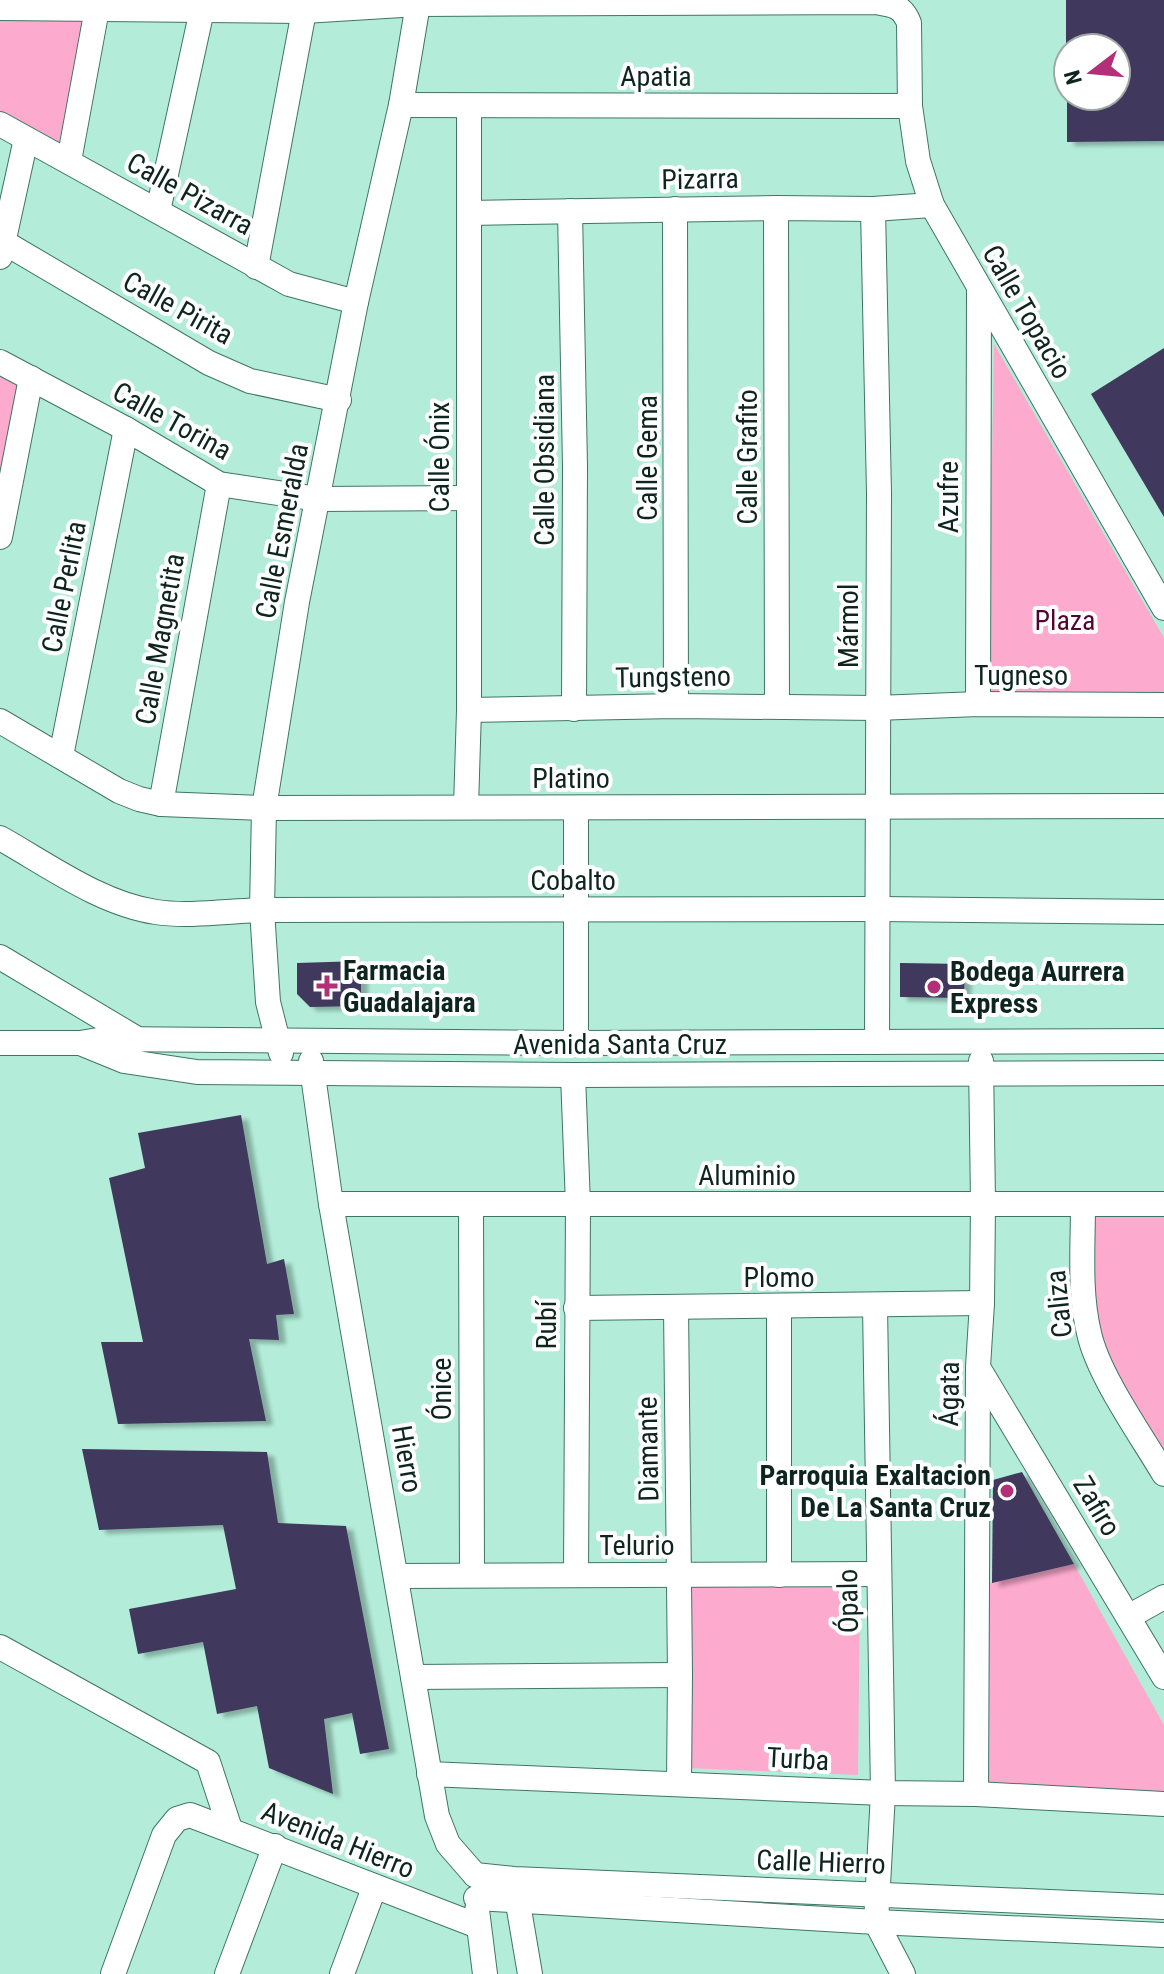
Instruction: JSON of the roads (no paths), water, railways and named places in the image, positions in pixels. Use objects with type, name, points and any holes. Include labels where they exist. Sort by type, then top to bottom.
[{"type":"street","name":"Calle Topacio","points":[[418,4],[875,2],[898,5],[909,23],[910,106],[918,161],[932,205],[1164,608]]},
{"type":"street","points":[[0,8],[304,11],[418,4]]},
{"type":"street","name":"Calle Esmeralda","points":[[288,1074],[268,1002],[262,910],[264,808],[297,602],[356,302],[401,105],[418,4]]},
{"type":"street","points":[[69,161],[97,9]]},
{"type":"street","points":[[158,211],[202,10]]},
{"type":"street","points":[[256,267],[304,11]]},
{"type":"street","name":"Apatia","points":[[401,105],[910,106]]},
{"type":"street","name":"Calle Ónix","points":[[466,807],[469,710],[469,106]]},
{"type":"street","name":"Calle Pizarra","points":[[0,124],[289,284],[356,302]]},
{"type":"street","points":[[1,246],[26,139]]},
{"type":"street","name":"Pizarra","points":[[469,213],[873,209],[932,205]]},
{"type":"street","name":"Calle Grafito","points":[[776,208],[777,706]]},
{"type":"street","name":"Calle Gema","points":[[675,209],[676,706]]},
{"type":"street","name":"Mármol","points":[[873,209],[879,493],[877,1042]]},
{"type":"street","name":"Calle Obsidiana","points":[[570,211],[575,466],[574,709]]},
{"type":"street","name":"Calle Pirita","points":[[1,246],[209,363],[250,381],[339,400]]},
{"type":"street","name":"Azufre","points":[[978,704],[979,290]]},
{"type":"street","name":"Calle Torina","points":[[0,362],[126,429],[219,484],[318,499],[469,498]]},
{"type":"street","points":[[0,537],[31,378]]},
{"type":"street","name":"Calle Perlita","points":[[61,756],[126,429]]},
{"type":"street","name":"Calle Magnetita","points":[[161,804],[219,484]]},
{"type":"street","name":"Tugneso","points":[[877,708],[978,704],[1164,705]]},
{"type":"street","name":"Tungsteno","points":[[469,710],[676,706],[877,708]]},
{"type":"street","name":"Platino","points":[[0,721],[119,791],[161,804],[264,808],[576,809],[1164,806]]},
{"type":"street","points":[[576,809],[576,1043]]},
{"type":"street","name":"Cobalto","points":[[0,838],[82,884],[135,908],[160,913],[262,910],[878,909],[1164,912]]},
{"type":"street","points":[[0,957],[98,1038],[141,1041],[178,1070]]},
{"type":"street","name":"Avenida Santa Cruz","points":[[0,1043],[98,1038],[124,1061],[178,1070],[288,1074],[1164,1073]]},
{"type":"street","name":"Avenida Santa Cruz","points":[[141,1041],[1164,1041]]},
{"type":"street","name":"Hierro","points":[[308,1042],[331,1204],[429,1774],[442,1832],[476,1887]]},
{"type":"street","name":"Ágata","points":[[976,1794],[982,1043]]},
{"type":"street","name":"Rubí","points":[[573,1075],[578,1205],[576,1575]]},
{"type":"street","name":"Aluminio","points":[[331,1204],[1164,1204]]},
{"type":"street","name":"Ónice","points":[[471,1204],[472,1574]]},
{"type":"street","name":"Caliza","points":[[1083,1204],[1084,1290],[1089,1334],[1103,1369],[1164,1474]]},
{"type":"street","name":"Plomo","points":[[576,1308],[779,1308],[982,1303]]},
{"type":"street","name":"Ópalo","points":[[875,1306],[877,1574],[883,1793],[876,1922]]},
{"type":"street","name":"Diamante","points":[[676,1307],[679,1783]]},
{"type":"street","points":[[779,1308],[779,1575]]},
{"type":"street","name":"Zafiro","points":[[978,1367],[1164,1677]]},
{"type":"street","name":"Telurio","points":[[397,1576],[877,1574]]},
{"type":"street","points":[[1128,1617],[1164,1597]]},
{"type":"street","points":[[0,1647],[208,1762],[230,1829]]},
{"type":"street","points":[[413,1677],[680,1675]]},
{"type":"street","name":"Turba","points":[[429,1774],[1164,1804]]},
{"type":"street","name":"Avenida Hierro","points":[[113,1974],[164,1835],[177,1819],[190,1815],[275,1846],[479,1936]]},
{"type":"street","points":[[227,1974],[275,1846]]},
{"type":"street","points":[[476,1887],[485,1974]]},
{"type":"street","name":"Calle Hierro","points":[[476,1887],[876,1922],[1164,1935]]},
{"type":"street","points":[[342,1974],[374,1888]]},
{"type":"street","points":[[516,1890],[530,1974]]},
{"type":"street","name":"Calle Hierro","points":[[516,1890],[877,1894],[1164,1907]]},
{"type":"street","points":[[876,1922],[903,1974]]},
{"type":"street","points":[[464,1974],[479,1936]]},
{"type":"place","name":"Farmacia Guadalajara","points":[[327,986]]},
{"type":"place","name":"Bodega Aurrera Express","points":[[934,987]]},
{"type":"place","name":"Parroquia Exaltacion De La Santa Cruz","points":[[1007,1491]]},
{"type":"park label","name":"Plaza","points":[[1065,620]]}]
